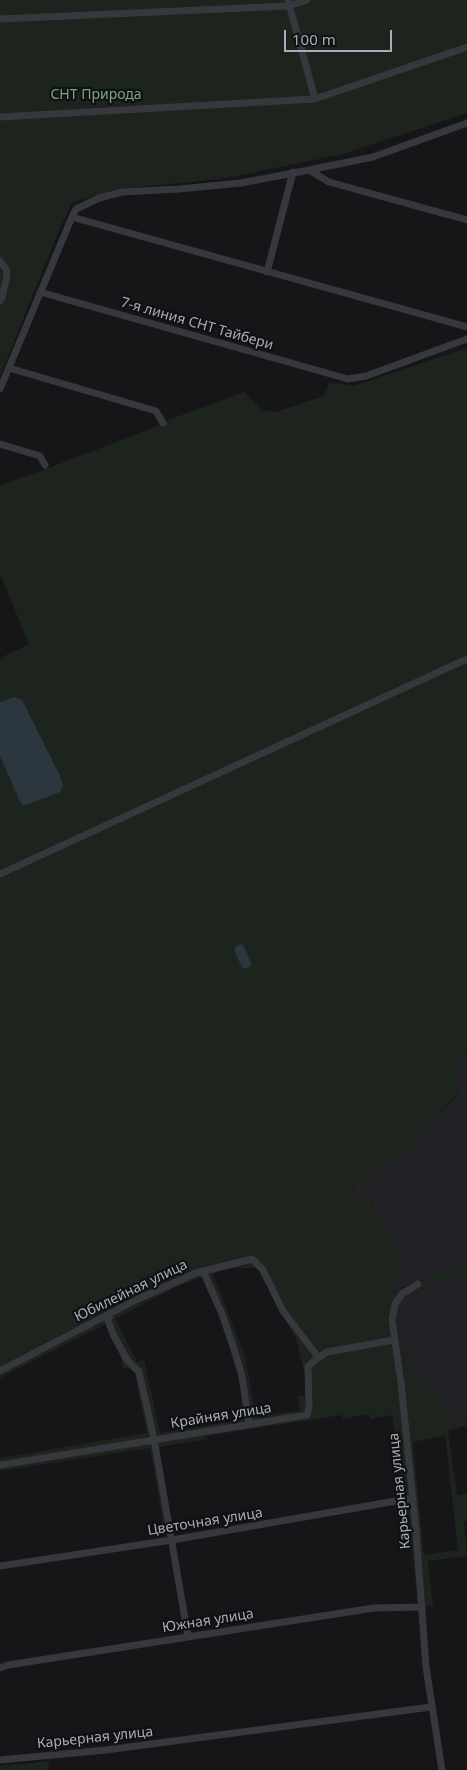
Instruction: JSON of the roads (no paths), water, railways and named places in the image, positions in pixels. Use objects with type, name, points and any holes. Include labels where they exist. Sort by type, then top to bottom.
[{"type":"street","points":[[0,19],[288,3],[307,0]]},
{"type":"street","points":[[288,3],[314,99]]},
{"type":"street","points":[[0,118],[314,99],[467,47]]},
{"type":"street","points":[[0,390],[76,209],[99,198],[122,192],[214,186],[373,157],[467,123]]},
{"type":"street","points":[[309,170],[328,182],[467,220]]},
{"type":"street","points":[[267,272],[293,172]]},
{"type":"street","points":[[72,217],[467,327]]},
{"type":"street","points":[[0,260],[6,269],[7,275],[0,301]]},
{"type":"street","name":"7-я линия СНТ Тайбери","points":[[40,292],[348,379],[366,376],[467,340]]},
{"type":"street","points":[[9,368],[156,411],[162,423]]},
{"type":"street","points":[[0,444],[40,456],[45,465]]},
{"type":"street","points":[[0,874],[467,659]]},
{"type":"street","name":"Юбилейная улица","points":[[0,1371],[136,1300],[203,1271],[252,1259],[263,1270],[282,1311],[318,1357]]},
{"type":"street","points":[[203,1271],[222,1314],[233,1346],[242,1376],[249,1424]]},
{"type":"street","name":"Карьерная улица","points":[[418,1284],[402,1294],[395,1304],[392,1320],[402,1383],[416,1530],[426,1667],[442,1770]]},
{"type":"street","points":[[110,1315],[108,1320],[113,1334],[127,1360],[140,1372],[154,1439],[188,1636]]},
{"type":"street","points":[[318,1357],[327,1352],[394,1340]]},
{"type":"street","name":"Крайняя улица","points":[[0,1465],[306,1415],[309,1407],[308,1367],[318,1357]]},
{"type":"street","name":"Цветочная улица","points":[[0,1566],[172,1540],[412,1498]]},
{"type":"street","name":"Южная улица","points":[[0,1668],[8,1665],[188,1636],[374,1608],[422,1606]]},
{"type":"street","name":"Карьерная улица","points":[[0,1760],[106,1750],[431,1707]]},
{"type":"park label","name":"СНТ Природа","points":[[96,95]]}]
